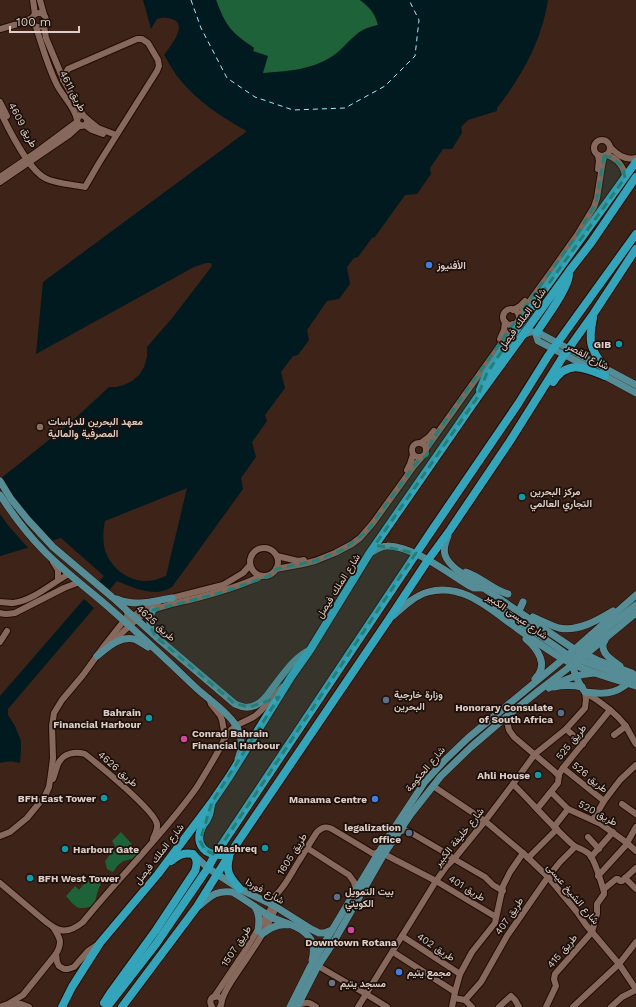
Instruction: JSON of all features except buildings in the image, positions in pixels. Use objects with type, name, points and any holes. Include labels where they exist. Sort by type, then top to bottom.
[{"type":"highway","points":[[477,398],[484,379],[497,357],[636,162]]},
{"type":"highway","name":"شارع الملك فيصل","points":[[62,1007],[72,987],[100,943],[158,874],[212,802],[291,677],[310,650],[369,554],[477,398],[590,243],[636,177]]},
{"type":"highway","points":[[106,1007],[156,944],[208,868],[215,855],[416,553],[518,404],[555,346],[636,234]]},
{"type":"highway","points":[[122,1007],[196,908],[231,852],[510,441],[636,249]]},
{"type":"highway","points":[[537,332],[564,289],[569,278],[570,270]]},
{"type":"highway","points":[[594,313],[590,337],[591,347],[605,372]]},
{"type":"highway","points":[[510,441],[530,418],[558,375],[572,368],[583,368],[605,372]]},
{"type":"highway","points":[[212,802],[208,817],[199,835],[201,845],[205,850],[215,855],[224,855],[231,852]]},
{"type":"highway","points":[[231,852],[228,873],[239,892]]},
{"type":"highway","points":[[102,1007],[195,871],[197,861],[193,854],[184,853],[172,860],[158,874]]},
{"type":"main road","points":[[523,335],[530,332],[537,332]]},
{"type":"main road","name":"شارع القصر","points":[[537,332],[536,336],[538,341],[555,346],[605,372],[636,385]]},
{"type":"main road","name":"شارع القصر","points":[[605,372],[636,393]]},
{"type":"main road","name":"طريق 4625","points":[[0,481],[11,499],[53,547],[155,636],[239,706],[254,706],[260,703],[291,664],[303,653],[310,650]]},
{"type":"main road","name":"طريق 4625","points":[[0,495],[22,525],[46,553],[127,623],[194,686],[227,714],[236,726],[242,746],[240,754],[229,777]]},
{"type":"main road","name":"شارع عيسى الكبير","points":[[450,530],[444,544],[445,555],[448,561],[457,570],[512,606],[578,657],[596,673],[636,686]]},
{"type":"main road","name":"شارع عيسى الكبير","points":[[369,554],[386,546],[403,548],[416,553],[474,588],[485,588]]},
{"type":"main road","points":[[457,570],[476,576],[508,594]]},
{"type":"main road","name":"شارع عيسى الكبير","points":[[389,619],[413,599],[428,592],[455,592],[479,601],[513,622],[518,630],[566,657]]},
{"type":"main road","name":"شارع الحكومة","points":[[578,657],[636,595]]},
{"type":"main road","points":[[110,596],[127,603],[138,604],[172,598]]},
{"type":"main road","points":[[523,602],[520,612],[513,622],[566,657],[578,657],[629,678],[635,676]]},
{"type":"main road","points":[[520,612],[560,628],[568,628],[589,624],[628,602]]},
{"type":"main road","points":[[583,690],[576,676],[578,657],[612,624],[636,605]]},
{"type":"main road","points":[[506,617],[512,606]]},
{"type":"main road","points":[[153,610],[149,617],[149,624],[155,636]]},
{"type":"main road","name":"شارع الحكومة","points":[[290,1007],[310,967],[356,890],[381,853],[451,765],[506,716],[578,657],[606,638],[636,613]]},
{"type":"main road","points":[[514,700],[538,677],[542,665],[541,658],[537,650],[518,630]]},
{"type":"main road","points":[[606,638],[603,645],[604,652],[610,659],[635,676]]},
{"type":"main road","points":[[97,656],[109,646],[128,639],[134,639],[158,652]]},
{"type":"main road","name":"شارع الحكومة","points":[[298,1006],[318,966],[333,943],[381,853],[424,783],[456,748],[566,657]]},
{"type":"main road","points":[[549,688],[559,682],[576,676],[596,673]]},
{"type":"main road","points":[[537,692],[566,685],[574,685],[583,690],[599,692],[628,683]]},
{"type":"main road","name":"شارع فوردا","points":[[193,854],[253,905],[270,916],[296,927],[306,934],[310,938],[314,952],[310,967]]},
{"type":"main road","points":[[196,908],[217,893],[225,891],[239,892]]},
{"type":"main road","name":"شارع فوردا","points":[[239,892],[272,905],[319,933],[332,930]]},
{"type":"main road","points":[[253,905],[257,909],[260,932],[278,925],[296,927]]},
{"type":"street","points":[[33,0],[33,24],[35,26]]},
{"type":"street","points":[[21,23],[41,27],[44,26],[47,20],[40,0]]},
{"type":"street","points":[[0,29],[21,23],[40,13],[44,15]]},
{"type":"street","name":"طريق 4611","points":[[35,26],[59,91],[72,116],[92,130],[115,137]]},
{"type":"street","name":"طريق 4611","points":[[44,26],[46,38],[80,122]]},
{"type":"street","points":[[63,80],[65,72],[71,68],[140,39],[145,40],[148,43],[159,64],[157,70],[86,186]]},
{"type":"street","name":"طريق 4609","points":[[0,102],[29,160],[34,168],[43,177],[50,180],[86,186]]},
{"type":"street","name":"طريق 4609","points":[[0,111],[7,116]]},
{"type":"street","points":[[80,122],[98,128],[115,137]]},
{"type":"street","name":"طريق 4609","points":[[0,176],[69,135],[80,122]]},
{"type":"street","name":"طريق 4609","points":[[0,182],[80,122]]},
{"type":"street","points":[[69,135],[80,130],[92,130]]},
{"type":"street","points":[[277,556],[298,561],[307,560],[334,550],[351,541],[361,532],[408,467],[413,455],[413,446],[421,443],[436,429],[504,333],[504,314],[507,310],[513,310],[520,306],[528,297],[589,211],[595,193],[599,165],[598,155],[594,150],[597,142],[601,140],[605,141],[624,158],[636,158]]},
{"type":"street","points":[[276,569],[312,562],[335,553],[352,544],[374,523],[414,466],[425,455],[426,449],[511,330],[513,324],[517,322],[519,316],[557,264],[594,208],[602,166],[605,156],[609,152],[610,146]]},
{"type":"street","points":[[598,155],[612,157],[621,165],[624,170],[625,178]]},
{"type":"street","name":"طريق 4609","points":[[29,160],[41,172],[48,176],[86,186]]},
{"type":"street","points":[[16,171],[34,168]]},
{"type":"street","points":[[513,310],[517,312],[519,316]]},
{"type":"street","points":[[505,322],[513,324]]},
{"type":"street","points":[[421,443],[426,449]]},
{"type":"street","points":[[413,455],[416,458],[421,458]]},
{"type":"street","points":[[40,546],[43,553],[77,584],[87,589]]},
{"type":"street","points":[[260,548],[270,549],[277,556],[278,563],[276,569],[269,576],[258,575],[252,571],[250,558],[260,548]]},
{"type":"street","points":[[53,562],[58,570],[58,580]]},
{"type":"street","points":[[135,618],[145,608],[172,598],[222,585],[243,573],[250,565]]},
{"type":"street","points":[[0,602],[11,603],[32,596],[47,589],[58,580],[68,575]]},
{"type":"street","points":[[135,618],[153,610],[183,601],[223,592],[262,576]]},
{"type":"street","points":[[0,613],[8,615],[64,588],[77,584]]},
{"type":"street","points":[[11,603],[15,612]]},
{"type":"street","points":[[126,610],[128,615],[127,623]]},
{"type":"street","name":"طريق 4626","points":[[50,784],[53,758],[52,726],[56,708],[97,656],[127,623],[135,618]]},
{"type":"street","points":[[0,642],[6,631]]},
{"type":"street","name":"طريق 4626","points":[[52,927],[59,930],[64,930],[72,929],[80,924],[151,844],[197,786],[220,749],[224,738],[229,731],[256,715],[291,677]]},
{"type":"street","points":[[583,690],[614,712],[626,726],[636,744]]},
{"type":"street","name":"شارع خليفة الكبير","points":[[358,1007],[446,867],[485,821],[535,754],[566,729],[585,708],[586,699],[583,690]]},
{"type":"street","points":[[208,698],[222,720],[224,738]]},
{"type":"street","name":"طريق 525","points":[[537,809],[558,783],[559,776],[563,768],[610,710]]},
{"type":"street","points":[[506,716],[511,734],[559,776]]},
{"type":"street","points":[[614,735],[626,726]]},
{"type":"street","points":[[566,729],[583,744]]},
{"type":"street","name":"طريق 4626","points":[[0,836],[10,832],[27,818],[44,796],[61,760],[66,755],[73,752],[80,752],[85,754],[127,790],[152,814],[157,824],[151,844]]},
{"type":"street","points":[[593,820],[604,801],[620,780],[636,765]]},
{"type":"street","name":"طريق 526","points":[[563,768],[604,801]]},
{"type":"street","points":[[513,784],[575,847],[588,852],[591,857],[604,889],[604,894],[597,904],[597,914],[592,932]]},
{"type":"street","name":"شارع الشيخ عيسى","points":[[433,786],[485,821],[526,855],[568,900],[586,925],[636,987]]},
{"type":"street","points":[[452,1007],[460,974],[472,952],[495,923],[504,886],[510,872],[555,828],[568,809],[551,792]]},
{"type":"street","points":[[622,804],[636,814]]},
{"type":"street","name":"طريق 520","points":[[568,809],[601,824],[628,843],[636,851]]},
{"type":"street","name":"طريق 1605","points":[[272,905],[273,899],[320,829],[327,827],[374,854],[381,853]]},
{"type":"street","points":[[598,876],[628,843],[636,827]]},
{"type":"street","points":[[399,832],[408,830],[485,877],[493,885],[503,891]]},
{"type":"street","points":[[591,857],[613,832]]},
{"type":"street","points":[[588,837],[599,849]]},
{"type":"street","name":"طريق 407","points":[[465,1000],[481,982],[507,936],[548,877],[575,847]]},
{"type":"street","points":[[307,848],[349,875],[354,882],[356,890]]},
{"type":"street","name":"طريق 401","points":[[381,853],[436,881],[496,917]]},
{"type":"street","points":[[604,889],[616,879],[621,882],[636,868]]},
{"type":"street","points":[[625,878],[636,890]]},
{"type":"street","points":[[0,883],[52,927],[60,941],[60,947],[56,954],[22,995],[0,1007]]},
{"type":"street","name":"طريق 1507","points":[[220,1007],[228,986],[270,916],[272,905]]},
{"type":"street","name":"طريق 1507","points":[[214,996],[260,932]]},
{"type":"street","name":"طريق 415","points":[[546,1007],[556,986],[554,978],[556,973],[592,932]]},
{"type":"street","name":"طريق 402","points":[[402,936],[460,974]]},
{"type":"street","points":[[575,1006],[618,964],[636,942]]},
{"type":"street","points":[[56,954],[59,966],[64,969],[68,969],[74,967],[88,951],[100,943]]},
{"type":"street","points":[[393,952],[455,995],[465,1000],[472,1007]]},
{"type":"street","points":[[318,966],[387,1007]]},
{"type":"street","points":[[611,1007],[636,987]]},
{"type":"street","points":[[212,1007],[210,1001],[214,996],[218,996],[222,1000]]},
{"type":"street","points":[[499,1007],[511,996],[517,1002],[519,1007]]},
{"type":"street","points":[[298,1006],[310,1002],[316,1007]]},
{"type":"street","points":[[8,1004],[21,1004],[29,1007]]},
{"type":"highlighted area","points":[[604,156],[612,157],[623,167],[625,178],[529,311],[487,373],[477,398],[375,545],[416,553],[215,855],[205,850],[200,841],[212,802],[279,697],[250,707],[235,704],[155,636],[149,624],[153,610],[223,592],[269,576],[276,569],[315,561],[344,549],[367,531],[416,463],[427,455],[432,440],[513,324],[519,322],[522,311],[577,235],[596,203]]},
{"type":"green space","points":[[216,0],[360,0],[371,11],[378,25],[361,31],[336,54],[319,64],[291,71],[262,73],[253,51],[254,48],[240,38],[226,23]]},
{"type":"green space","points":[[121,832],[137,850],[138,854],[132,859],[121,863],[113,872],[107,869],[105,861],[115,846],[112,841]]},
{"type":"green space","points":[[95,874],[103,880],[98,890],[94,906],[81,908],[75,906],[66,896],[75,886],[79,890]]},
{"type":"water","points":[[143,0],[216,0],[226,23],[230,28],[240,38],[254,48],[253,51],[268,56],[263,73],[302,68],[321,63],[338,52],[361,31],[378,25],[372,11],[360,0],[548,0],[541,29],[530,57],[515,83],[497,108],[497,111],[468,120],[461,127],[462,133],[452,149],[443,149],[430,168],[431,174],[417,194],[405,195],[375,237],[372,238],[358,257],[354,258],[347,267],[350,284],[339,299],[327,301],[307,330],[309,340],[298,355],[293,356],[281,372],[285,388],[265,415],[267,421],[252,442],[256,457],[241,478],[243,489],[172,587],[159,592],[152,592],[137,589],[117,581],[8,709],[8,715],[15,726],[21,741],[20,763],[0,763],[0,696],[104,576],[61,538],[0,556],[0,479],[69,424],[109,387],[124,385],[139,375],[144,367],[147,357],[147,347],[173,317],[212,266],[211,263],[206,263],[194,267],[36,354],[43,282],[246,132],[203,102],[188,89],[176,75],[164,55],[177,36],[179,26],[177,22],[168,18],[159,18],[151,29]],"holes":[[[187,488],[166,576],[155,580],[144,581],[130,578],[118,570],[109,559],[104,546],[103,534],[105,521]]]},
{"type":"pier","points":[[0,476],[13,496],[52,542],[29,549],[7,524],[0,514]]},
{"type":"pier","points":[[98,580],[111,591],[95,609],[83,598]]},
{"type":"ferry route","points":[[191,0],[201,28],[227,78],[255,97],[293,110],[345,108],[385,86],[415,56],[419,20],[409,0]]},
{"type":"place","name":"الأفنيوز","points":[[429,265]]},
{"type":"place","name":"GIB","points":[[619,344]]},
{"type":"place","name":"معهد البحرين للدراسات المصرفية والمالية","points":[[40,427]]},
{"type":"place","name":"مركز البحرين التجاري العالمي","points":[[522,497]]},
{"type":"place","name":"وزارة خارجية البحرين","points":[[386,700]]},
{"type":"place","name":"Honorary Consulate of South Africa","points":[[561,713]]},
{"type":"place","name":"Bahrain Financial Harbour","points":[[149,718]]},
{"type":"place","name":"Conrad Bahrain Financial Harbour","points":[[184,739]]},
{"type":"place","name":"Ahli House","points":[[538,775]]},
{"type":"place","name":"BFH East Tower","points":[[104,798]]},
{"type":"place","name":"Manama Centre","points":[[375,799]]},
{"type":"place","name":"legalization office","points":[[409,833]]},
{"type":"place","name":"Mashreq","points":[[265,848]]},
{"type":"place","name":"Harbour Gate","points":[[65,849]]},
{"type":"place","name":"BFH West Tower","points":[[30,878]]},
{"type":"place","name":"بيت التمويل الكويتي","points":[[337,897]]},
{"type":"place","name":"Downtown Rotana","points":[[351,930]]},
{"type":"place","name":"مجمع يتيم","points":[[399,972]]},
{"type":"place","name":"مسجد يتيم","points":[[332,983]]}]
